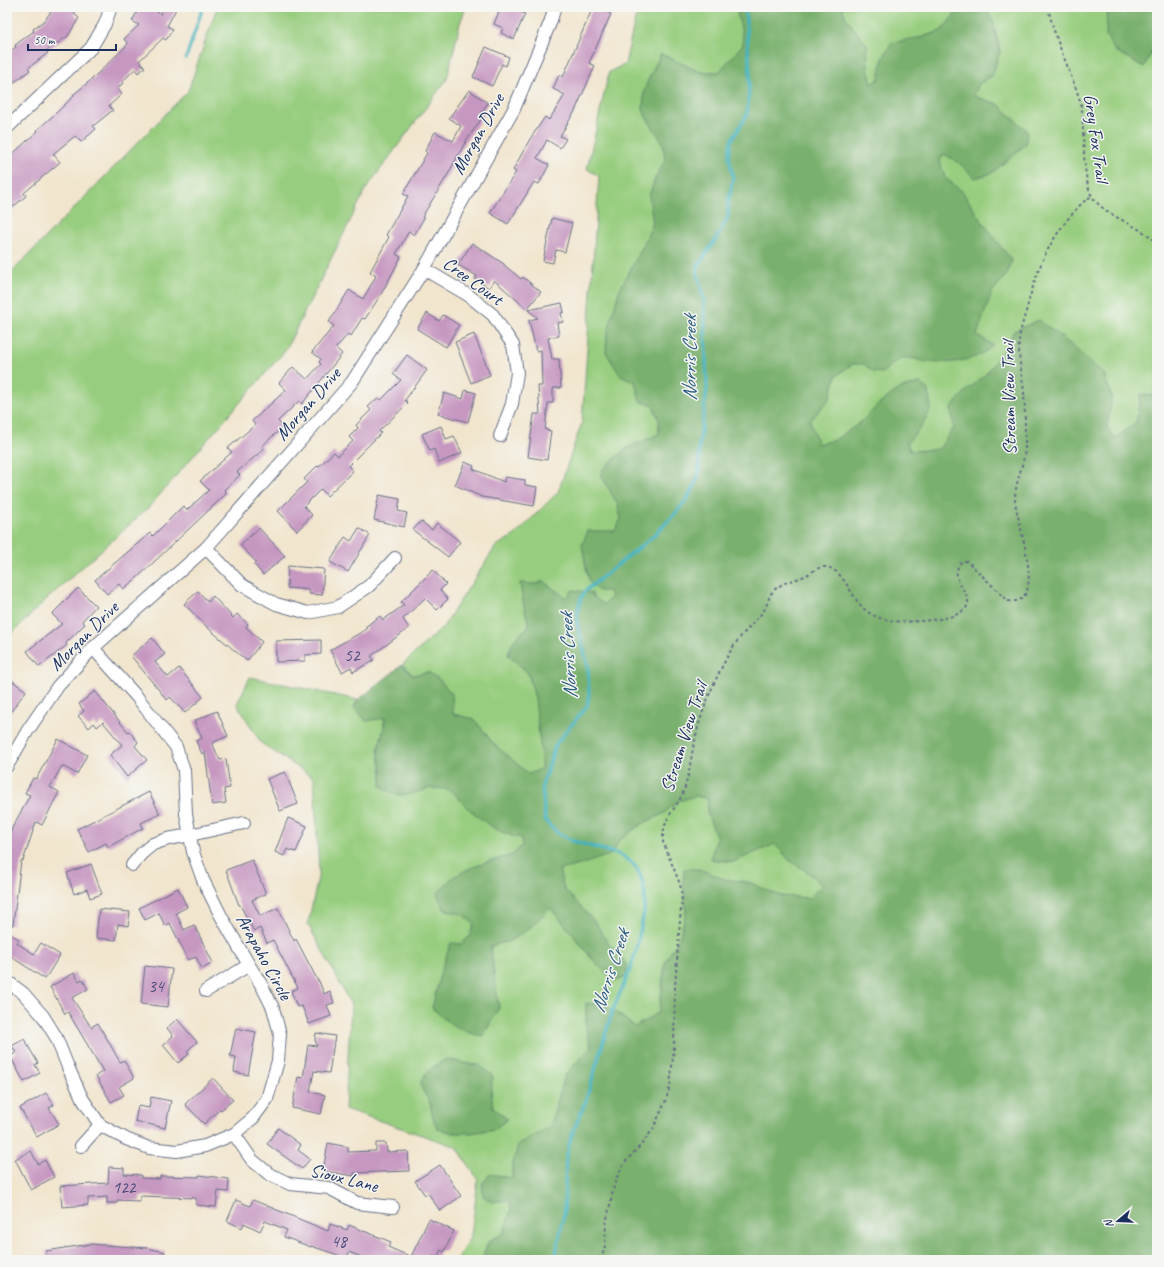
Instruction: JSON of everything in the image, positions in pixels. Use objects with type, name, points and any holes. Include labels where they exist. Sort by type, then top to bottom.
[{"type":"street","points":[[7,128],[91,48],[105,24],[111,7]]},
{"type":"street","name":"Morgan Drive","points":[[7,766],[28,730],[58,686],[93,648],[206,548],[352,382],[424,269],[514,108],[550,23],[554,7]]},
{"type":"street","name":"Cree Court","points":[[424,269],[468,295],[493,315],[513,345],[517,373],[512,404],[500,436]]},
{"type":"street","points":[[206,548],[242,585],[276,604],[308,613],[338,607],[369,586],[395,558]]},
{"type":"street","name":"Arapaho Circle","points":[[7,980],[23,993],[46,1021],[56,1037],[82,1098],[100,1125],[126,1139],[149,1148],[177,1151],[205,1146],[234,1134],[253,1118],[267,1099],[278,1061],[280,1034],[274,1008],[221,916],[203,880],[193,852],[186,814],[184,770],[176,747],[137,697],[93,648]]},
{"type":"street","points":[[132,865],[142,853],[153,844],[168,839],[244,823]]},
{"type":"street","points":[[206,991],[249,966]]},
{"type":"street","points":[[81,1146],[100,1125]]},
{"type":"street","name":"Sioux Lane","points":[[234,1134],[252,1160],[269,1174],[290,1184],[329,1188],[357,1203],[393,1207]]},
{"type":"path","name":"Grey Fox Trail","points":[[1048,7],[1059,45],[1078,94],[1082,110],[1086,172],[1092,196],[1107,211],[1138,228],[1157,243]]},
{"type":"path","name":"Stream View Trail","points":[[601,1260],[605,1246],[606,1224],[617,1177],[625,1162],[642,1144],[653,1129],[666,1100],[670,1086],[674,1048],[675,986],[682,896],[680,884],[663,842],[664,825],[683,794],[695,738],[714,684],[737,641],[764,610],[775,590],[787,581],[805,576],[824,566],[832,568],[845,582],[864,609],[880,618],[890,621],[915,622],[940,619],[956,615],[964,611],[967,607],[968,598],[958,580],[956,573],[958,566],[962,561],[967,561],[1008,601],[1015,602],[1020,600],[1025,594],[1029,578],[1028,567],[1015,499],[1016,488],[1024,462],[1025,449],[1024,397],[1019,339],[1035,278],[1047,248],[1081,203],[1092,196]]},
{"type":"green space","points":[[217,7],[466,7],[460,23],[447,79],[366,189],[285,351],[148,508],[46,600],[7,638],[7,277],[188,91]]},
{"type":"green space","points":[[638,7],[1157,7],[1157,1260],[457,1260],[471,1235],[478,1180],[457,1147],[345,1109],[351,1005],[308,924],[319,873],[314,778],[261,743],[237,704],[250,677],[358,700],[354,707],[385,718],[378,749],[413,675],[402,665],[443,627],[496,546],[515,535],[558,492],[582,422],[599,176],[587,169],[609,72],[625,64]],"holes":[[[661,54],[650,122],[644,106],[644,97],[649,79]]]},
{"type":"green space","points":[[736,7],[842,7],[846,18],[867,45],[868,67],[872,84],[879,79],[882,61],[891,43],[922,37],[941,31],[961,7],[983,7],[992,18],[1000,51],[992,76],[979,84],[974,96],[998,104],[1027,131],[1026,144],[992,173],[975,178],[958,162],[944,154],[940,161],[945,178],[962,191],[981,220],[1012,261],[1007,274],[992,292],[977,335],[993,345],[987,351],[962,361],[934,363],[904,358],[894,363],[882,373],[873,372],[864,364],[852,364],[836,376],[830,398],[810,421],[818,444],[834,440],[860,423],[878,405],[899,389],[920,383],[928,390],[931,408],[921,427],[907,443],[911,451],[939,449],[954,427],[951,408],[964,393],[986,374],[1003,351],[1014,331],[1039,320],[1063,338],[1104,374],[1112,397],[1107,427],[1115,438],[1136,423],[1141,394],[1157,397],[1157,1260],[487,1260],[483,1255],[489,1241],[504,1233],[511,1209],[509,1200],[493,1202],[483,1196],[482,1184],[490,1174],[512,1178],[512,1167],[518,1145],[550,1127],[565,1075],[591,1047],[586,1027],[586,1003],[604,1005],[635,1027],[659,1012],[665,962],[679,939],[686,912],[683,880],[684,869],[699,869],[724,879],[748,882],[781,896],[809,898],[822,885],[808,872],[790,861],[775,844],[733,862],[710,859],[717,838],[707,813],[708,799],[696,796],[678,801],[663,814],[640,825],[619,841],[612,854],[559,870],[564,889],[596,923],[608,943],[627,965],[626,977],[615,981],[606,973],[550,908],[530,928],[510,941],[491,946],[499,1008],[483,1036],[475,1035],[462,1030],[449,1022],[432,1008],[441,971],[451,943],[461,944],[469,937],[474,924],[464,915],[444,909],[437,894],[452,878],[466,870],[487,862],[513,855],[522,845],[521,838],[497,830],[490,826],[448,790],[438,788],[407,795],[399,795],[381,786],[382,772],[378,749],[385,718],[366,721],[354,707],[358,700],[402,665],[413,675],[428,672],[439,679],[452,694],[453,714],[474,719],[494,744],[529,774],[541,769],[541,754],[535,698],[528,673],[508,655],[513,641],[529,626],[520,583],[537,584],[543,581],[566,598],[573,590],[592,593],[593,597],[604,604],[611,598],[609,591],[599,591],[590,583],[582,545],[588,531],[615,531],[621,519],[618,505],[601,475],[602,470],[627,448],[659,434],[659,420],[653,406],[640,401],[635,382],[620,375],[606,352],[607,335],[619,291],[643,246],[653,223],[649,196],[656,176],[665,161],[663,143],[645,115],[643,108],[644,92],[648,80],[661,54],[700,72],[719,72],[743,44]]},
{"type":"green space","points":[[1107,7],[1157,7],[1157,41],[1144,67],[1115,51],[1106,35]]},
{"type":"green space","points":[[447,1059],[479,1065],[493,1076],[491,1088],[493,1107],[507,1119],[495,1129],[471,1133],[454,1133],[438,1129],[434,1122],[430,1103],[420,1085],[427,1072]]},
{"type":"building","points":[[54,7],[78,7],[74,14],[79,18],[68,36],[46,51],[48,53],[28,68],[30,70],[7,88],[7,54],[16,47],[15,45],[34,31],[33,29],[45,20]]},
{"type":"building","points":[[140,7],[149,7],[161,14],[162,7],[177,7],[167,26],[173,29],[166,40],[163,38],[139,61],[145,67],[138,73],[135,69],[122,82],[123,83],[117,89],[122,94],[109,106],[113,110],[93,126],[96,129],[81,142],[75,136],[53,154],[60,162],[24,193],[26,196],[7,212],[7,159],[128,44],[124,39],[139,25],[132,21]]},
{"type":"building","points":[[501,7],[509,7],[525,14],[514,39],[501,33],[503,28],[494,24]]},
{"type":"building","points":[[593,7],[611,14],[589,63],[595,66],[575,111],[560,136],[566,139],[560,148],[547,140],[537,158],[549,165],[539,184],[534,182],[508,224],[490,213],[516,172],[513,170],[530,139],[545,117],[549,120],[565,95],[553,89],[559,75],[563,77]]},
{"type":"building","points":[[486,47],[509,57],[506,66],[502,64],[492,86],[473,77]]},
{"type":"building","points":[[469,90],[488,103],[481,113],[484,115],[466,141],[422,217],[424,218],[414,235],[409,231],[396,254],[401,257],[380,296],[365,319],[362,318],[351,336],[348,334],[336,348],[342,354],[302,404],[299,401],[278,421],[283,427],[262,446],[264,449],[237,472],[240,475],[224,490],[227,493],[137,578],[123,589],[119,584],[107,594],[95,580],[150,533],[153,536],[183,506],[187,510],[209,490],[200,481],[232,452],[228,448],[255,425],[252,421],[286,390],[279,383],[293,367],[307,379],[321,364],[319,362],[321,359],[312,352],[334,326],[329,322],[349,290],[363,299],[376,276],[370,272],[389,237],[386,235],[408,196],[403,194],[427,153],[425,151],[435,132],[453,141],[461,126],[449,118]]},
{"type":"building","points":[[552,218],[572,223],[565,252],[556,250],[553,263],[543,261]]},
{"type":"building","points":[[472,243],[504,264],[521,279],[523,277],[541,292],[527,309],[494,280],[489,288],[475,279],[477,276],[458,265]]},
{"type":"building","points":[[562,303],[564,312],[561,313],[563,322],[557,323],[559,336],[548,338],[552,359],[559,359],[561,388],[553,388],[553,403],[548,403],[545,430],[551,431],[547,460],[528,457],[534,414],[540,414],[538,386],[542,386],[541,350],[536,351],[529,320],[538,318],[528,310]]},
{"type":"building","points":[[427,313],[439,321],[443,315],[459,325],[446,347],[417,329]]},
{"type":"building","points":[[474,334],[490,375],[471,383],[455,342]]},
{"type":"building","points":[[407,355],[427,370],[405,400],[408,403],[379,431],[381,433],[348,466],[353,471],[327,496],[321,489],[304,506],[312,515],[297,531],[278,511],[307,482],[304,479],[317,466],[318,467],[334,452],[338,456],[353,441],[349,437],[358,428],[356,425],[371,410],[368,407],[378,398],[381,400],[401,380],[393,374]]},
{"type":"building","points":[[465,390],[476,393],[468,422],[438,414],[444,393],[463,399]]},
{"type":"building","points":[[441,426],[446,439],[454,436],[462,453],[439,463],[434,449],[430,451],[422,434]]},
{"type":"building","points":[[465,462],[474,466],[473,469],[504,482],[505,477],[525,480],[525,485],[537,487],[534,506],[482,497],[455,485]]},
{"type":"building","points":[[379,495],[400,499],[398,511],[407,513],[404,527],[374,520]]},
{"type":"building","points":[[421,521],[432,530],[437,523],[460,542],[448,557],[413,530]]},
{"type":"building","points":[[259,528],[285,556],[263,575],[254,564],[256,562],[240,545]]},
{"type":"building","points":[[359,528],[370,535],[348,572],[330,562],[345,537],[351,541]]},
{"type":"building","points":[[288,566],[324,569],[322,595],[309,594],[310,590],[287,588]]},
{"type":"building","points":[[433,570],[446,584],[440,590],[448,599],[437,610],[425,598],[403,619],[409,628],[371,656],[374,660],[353,672],[351,667],[342,672],[330,650],[367,629],[365,627],[380,616],[383,620],[404,605],[401,602]]},
{"type":"building","points":[[78,588],[96,606],[82,621],[85,624],[66,643],[67,645],[39,667],[27,651],[62,624],[52,614]]},
{"type":"building","points":[[198,591],[208,602],[213,596],[233,618],[237,614],[248,624],[246,627],[262,642],[247,661],[208,628],[184,604]]},
{"type":"building","points":[[152,638],[165,654],[155,662],[168,677],[179,668],[203,697],[185,713],[170,697],[167,700],[131,656]]},
{"type":"building","points":[[321,640],[321,654],[305,655],[305,661],[276,662],[276,641]]},
{"type":"building","points":[[7,677],[26,691],[7,717]]},
{"type":"building","points":[[95,691],[138,742],[135,746],[147,760],[127,777],[110,755],[122,745],[103,722],[97,727],[94,723],[89,728],[78,716],[84,711],[79,704]]},
{"type":"building","points":[[217,711],[228,736],[212,743],[220,760],[226,759],[230,788],[224,789],[226,803],[212,805],[205,752],[202,754],[196,741],[202,738],[194,721]]},
{"type":"building","points":[[58,739],[87,755],[77,774],[62,766],[50,787],[59,792],[42,825],[36,822],[23,861],[21,861],[13,925],[7,925],[7,844],[12,828],[30,795],[25,793],[33,778],[36,779]]},
{"type":"building","points":[[285,772],[298,804],[280,811],[267,779]]},
{"type":"building","points":[[149,792],[160,814],[141,823],[143,828],[108,847],[106,843],[89,852],[77,829]]},
{"type":"building","points":[[288,818],[307,826],[296,852],[287,849],[284,856],[275,852]]},
{"type":"building","points":[[252,860],[266,894],[252,900],[260,916],[278,908],[294,941],[296,939],[319,981],[324,994],[330,991],[334,1003],[327,1005],[331,1016],[309,1024],[302,1006],[297,1007],[291,991],[298,988],[273,940],[267,943],[260,928],[254,931],[239,905],[226,870]]},
{"type":"building","points":[[91,864],[102,894],[90,898],[87,889],[74,894],[67,873]]},
{"type":"building","points":[[178,888],[187,907],[176,913],[184,930],[194,925],[213,963],[202,969],[196,957],[188,960],[170,923],[165,926],[159,913],[145,920],[139,908]]},
{"type":"building","points":[[99,909],[130,912],[128,926],[118,924],[116,940],[96,938]]},
{"type":"building","points":[[7,933],[19,939],[17,943],[34,954],[41,943],[60,955],[45,979],[10,956],[7,961]]},
{"type":"building","points":[[145,966],[172,969],[168,1007],[141,1004]]},
{"type":"building","points":[[74,973],[79,981],[82,979],[88,989],[72,998],[91,1027],[98,1023],[120,1062],[124,1060],[134,1078],[119,1087],[124,1095],[111,1102],[96,1076],[103,1071],[68,1012],[65,1014],[50,987]]},
{"type":"building","points":[[177,1019],[197,1042],[187,1051],[189,1054],[178,1063],[163,1045],[173,1036],[167,1028]]},
{"type":"building","points":[[236,1028],[256,1032],[248,1075],[234,1072],[236,1057],[230,1056]]},
{"type":"building","points":[[316,1033],[335,1036],[329,1073],[314,1071],[310,1092],[325,1095],[321,1114],[292,1108],[298,1077],[303,1078],[308,1045],[317,1046],[315,1040]]},
{"type":"building","points":[[24,1039],[38,1063],[35,1065],[40,1073],[24,1082],[10,1056],[16,1053],[12,1046]]},
{"type":"building","points":[[213,1078],[233,1100],[221,1110],[220,1109],[204,1124],[185,1104]]},
{"type":"building","points":[[46,1093],[54,1105],[49,1108],[59,1124],[37,1137],[20,1108]]},
{"type":"building","points":[[151,1097],[171,1101],[165,1128],[135,1121],[138,1106],[149,1108]]},
{"type":"building","points":[[278,1128],[301,1145],[298,1150],[310,1159],[302,1169],[267,1144]]},
{"type":"building","points":[[328,1143],[348,1147],[348,1152],[376,1151],[376,1143],[386,1143],[387,1152],[408,1151],[409,1171],[354,1173],[354,1176],[323,1171]]},
{"type":"building","points":[[31,1151],[38,1164],[45,1160],[54,1177],[31,1190],[15,1159]]},
{"type":"building","points":[[440,1165],[461,1196],[440,1211],[428,1193],[425,1195],[415,1181]]},
{"type":"building","points":[[109,1167],[124,1168],[124,1174],[141,1175],[141,1178],[160,1179],[160,1176],[199,1177],[199,1175],[229,1179],[228,1192],[218,1191],[216,1207],[196,1205],[196,1198],[140,1196],[140,1201],[117,1200],[117,1203],[107,1203],[107,1197],[88,1198],[88,1205],[62,1207],[60,1186],[108,1183]]},
{"type":"building","points":[[236,1200],[250,1206],[253,1200],[328,1231],[330,1224],[347,1230],[349,1225],[391,1242],[388,1247],[411,1257],[429,1219],[454,1231],[444,1252],[441,1250],[437,1258],[433,1256],[431,1260],[369,1260],[349,1252],[347,1258],[284,1237],[287,1230],[265,1221],[260,1231],[244,1223],[242,1228],[227,1221]]},
{"type":"building","points":[[90,1244],[147,1248],[165,1252],[163,1260],[47,1260],[46,1251]]},
{"type":"waterway","points":[[186,58],[203,7]]},
{"type":"waterway","name":"Norris Creek","points":[[556,1260],[564,1214],[566,1158],[571,1137],[586,1100],[612,1012],[630,970],[644,912],[645,896],[639,872],[633,864],[621,855],[573,841],[559,834],[549,825],[545,819],[542,786],[556,744],[587,706],[589,695],[588,667],[577,623],[578,609],[581,598],[585,591],[650,539],[674,515],[687,499],[699,474],[699,446],[707,389],[704,300],[697,271],[698,266],[718,236],[728,217],[728,204],[733,178],[729,157],[731,141],[747,115],[750,74],[745,7]]}]
